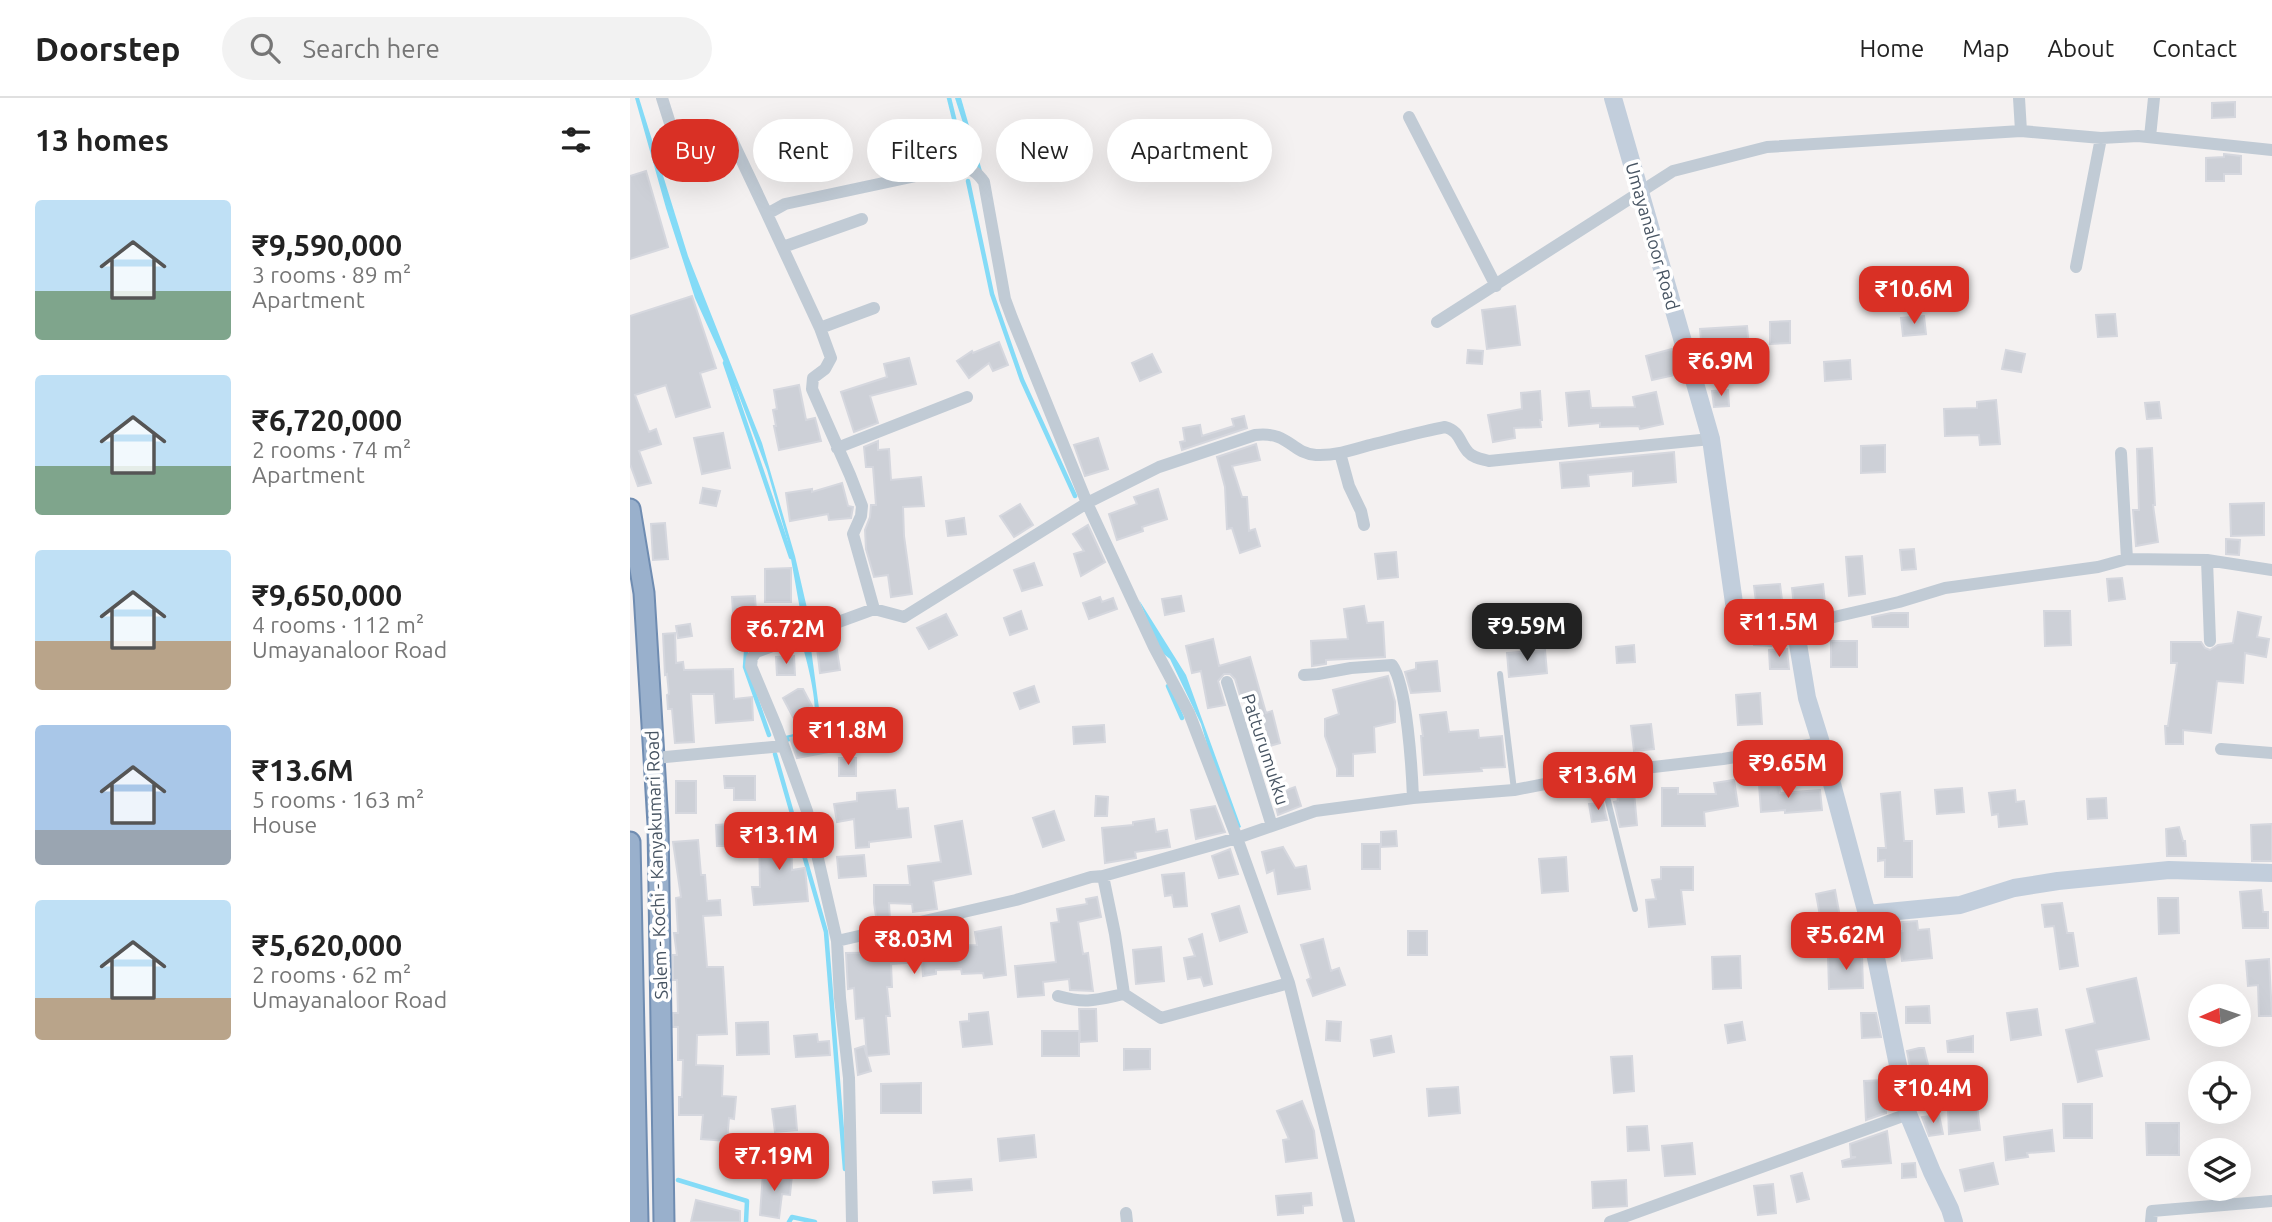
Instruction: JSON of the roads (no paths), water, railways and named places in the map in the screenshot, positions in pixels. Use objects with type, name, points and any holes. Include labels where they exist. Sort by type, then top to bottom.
[{"type":"highway","name":"Salem - Kochi - Kanyakumari Road","points":[[630,509],[645,593],[655,758],[664,1222]]},
{"type":"highway","points":[[630,842],[638,1222]]},
{"type":"main road","name":"Umayanaloor Road","points":[[1613,98],[1711,439],[1734,603],[1739,616],[1751,622],[1795,626]]},
{"type":"main road","points":[[1795,626],[1807,698],[1867,914],[1908,1114],[1954,1222]]},
{"type":"main road","points":[[1867,914],[1960,905],[2014,888],[2169,870],[2272,873]]},
{"type":"street","points":[[662,98],[674,136],[680,144],[732,140],[820,328],[831,358],[825,369],[813,378],[812,389],[862,506],[861,516],[853,534],[874,609]]},
{"type":"street","points":[[2019,98],[2021,131]]},
{"type":"street","points":[[2150,137],[2154,98]]},
{"type":"street","points":[[1409,117],[1496,286]]},
{"type":"street","points":[[1437,323],[1673,171],[1767,147],[2021,131],[2101,138],[2150,137],[2272,150]]},
{"type":"street","points":[[2076,267],[2101,138]]},
{"type":"street","points":[[767,214],[785,204],[958,167],[969,168],[984,182],[1005,299],[1087,503],[1154,647],[1189,713],[1289,983],[1349,1222]]},
{"type":"street","points":[[783,247],[862,219]]},
{"type":"street","points":[[820,328],[874,308]]},
{"type":"street","points":[[837,447],[967,397]]},
{"type":"street","points":[[852,1222],[849,1078],[837,941],[807,811],[751,666],[751,658],[756,652],[874,609],[904,617],[1087,503],[1159,467],[1255,435],[1279,435],[1303,452],[1315,455],[1340,453],[1445,428],[1453,429],[1467,451],[1475,457],[1489,461],[1711,439]]},
{"type":"street","points":[[1340,453],[1349,486],[1362,511],[1364,525]]},
{"type":"street","points":[[2121,453],[2127,559]]},
{"type":"street","points":[[1795,626],[1899,602],[1945,588],[2098,567],[2127,559],[2207,560],[2272,570]]},
{"type":"street","points":[[2207,560],[2210,641]]},
{"type":"street","points":[[1304,675],[1392,665],[1397,671],[1401,687],[1413,798]]},
{"type":"street","name":"Patturumukku","points":[[1227,682],[1272,826]]},
{"type":"street","points":[[837,941],[1016,900],[1237,838],[1315,811],[1413,798],[1514,790],[1601,773],[1723,759],[1821,743]]},
{"type":"street","points":[[655,758],[783,746]]},
{"type":"street","points":[[2221,749],[2272,753]]},
{"type":"street","points":[[1103,876],[1124,994]]},
{"type":"street","points":[[1058,996],[1074,1001],[1095,1002],[1124,994],[1161,1018],[1289,983]]},
{"type":"street","points":[[1610,1222],[1908,1114]]},
{"type":"street","points":[[2151,1222],[2151,1212],[2272,1201]]},
{"type":"lane","points":[[1500,674],[1514,790]]},
{"type":"lane","points":[[1601,773],[1635,909]]},
{"type":"water","points":[[635,98],[639,98],[651,137],[651,155]]},
{"type":"water","points":[[955,98],[961,98],[967,119],[962,119]]},
{"type":"water","points":[[659,182],[665,182],[688,256],[762,443],[795,556],[812,630],[804,632],[788,542],[767,470],[738,393],[695,298]]},
{"type":"water","points":[[1139,600],[1186,675],[1241,827],[1237,829],[1201,724],[1170,659],[1160,651]]},
{"type":"water","points":[[810,641],[821,723],[812,734],[787,742],[785,736],[806,730],[814,720],[812,686],[802,644]]},
{"type":"waterway","points":[[949,98],[954,119]]},
{"type":"waterway","points":[[968,182],[992,294],[1022,380],[1075,496]]},
{"type":"waterway","points":[[725,363],[791,557]]},
{"type":"waterway","points":[[769,735],[745,667],[747,639],[806,620]]},
{"type":"waterway","points":[[1168,686],[1182,718]]},
{"type":"waterway","points":[[775,754],[826,932],[845,1169]]},
{"type":"waterway","points":[[678,1180],[747,1201],[746,1222]]},
{"type":"waterway","points":[[789,1222],[792,1217],[815,1222]]}]
